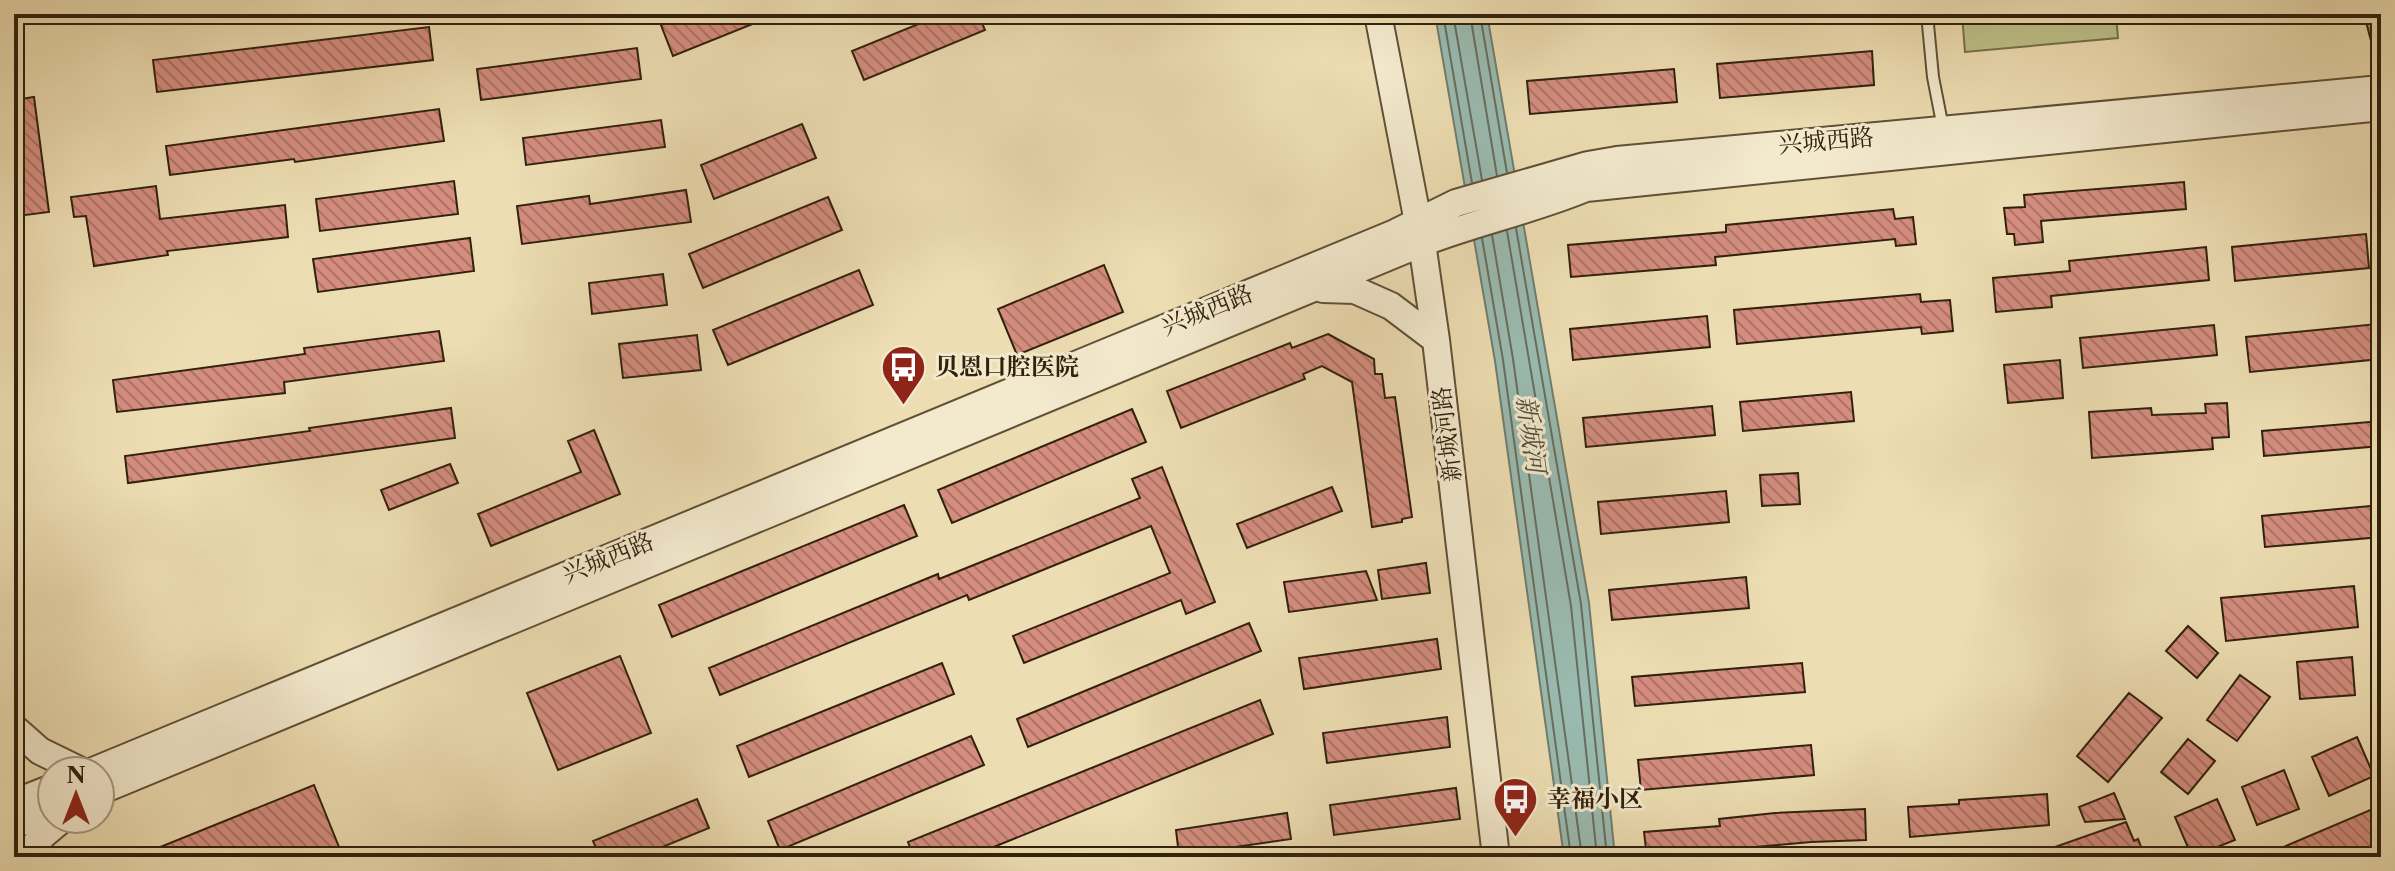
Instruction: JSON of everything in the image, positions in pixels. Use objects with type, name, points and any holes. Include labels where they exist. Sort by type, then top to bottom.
[{"type":"street","name":"新城河路","points":[[1378,14],[1420,232],[1436,340],[1496,857]]},
{"type":"street","name":"兴城西路","points":[[1945,140],[2381,89]]},
{"type":"street","name":"兴城西路","points":[[116,762],[1459,215],[1528,196],[1588,165],[1617,160],[1945,140],[2381,107]]},
{"type":"street","name":"兴城西路","points":[[116,784],[1311,289],[1420,232]]},
{"type":"street","points":[[1311,289],[1355,290],[1391,306],[1436,340]]},
{"type":"street","points":[[14,728],[48,755]]},
{"type":"street","points":[[14,803],[36,794]]},
{"type":"street","points":[[14,825],[36,817]]},
{"type":"street","points":[[25,857],[43,835]]},
{"type":"lane","points":[[1927,14],[1933,77],[1945,140]]},
{"type":"green space","points":[[1962,14],[2116,14],[2118,38],[1965,52]]},
{"type":"water","name":"新城河","points":[[1435,14],[1487,14],[1589,603],[1615,857],[1564,857],[1495,361]]},
{"type":"building","points":[[688,14],[775,15],[673,56],[661,25]]},
{"type":"building","points":[[943,14],[978,14],[985,30],[864,80],[852,51]]},
{"type":"building","points":[[2364,14],[2381,14],[2381,60],[2376,60]]},
{"type":"building","points":[[429,27],[433,60],[157,92],[153,60]]},
{"type":"building","points":[[637,48],[641,79],[481,100],[477,69]]},
{"type":"building","points":[[1872,51],[1874,85],[1720,98],[1717,64]]},
{"type":"building","points":[[1674,69],[1677,102],[1530,114],[1527,81]]},
{"type":"building","points":[[34,97],[49,212],[18,216],[14,189],[14,100]]},
{"type":"building","points":[[439,109],[444,141],[295,162],[294,159],[170,175],[166,146]]},
{"type":"building","points":[[661,120],[665,147],[526,165],[523,138]]},
{"type":"building","points":[[802,124],[816,158],[714,199],[701,165]]},
{"type":"building","points":[[454,181],[458,214],[320,231],[316,199]]},
{"type":"building","points":[[2184,182],[2186,209],[2041,221],[2043,242],[2015,245],[2014,234],[2007,234],[2004,208],[2025,207],[2024,195]]},
{"type":"building","points":[[156,186],[160,219],[285,205],[288,237],[167,251],[168,255],[94,266],[86,216],[74,217],[71,197]]},
{"type":"building","points":[[686,190],[691,222],[522,244],[517,206],[589,196],[590,204]]},
{"type":"building","points":[[828,197],[842,230],[703,288],[689,254]]},
{"type":"building","points":[[1893,209],[1895,219],[1913,217],[1916,244],[1896,246],[1895,239],[1715,257],[1716,265],[1571,277],[1568,245],[1726,232],[1726,225]]},
{"type":"building","points":[[2366,234],[2369,268],[2235,281],[2232,247]]},
{"type":"building","points":[[470,238],[474,271],[318,292],[313,259]]},
{"type":"building","points":[[2206,247],[2209,280],[2051,296],[2052,307],[1996,312],[1993,278],[2070,271],[2069,261]]},
{"type":"building","points":[[1104,265],[1123,312],[1017,355],[998,309]]},
{"type":"building","points":[[859,270],[873,305],[728,365],[713,330]]},
{"type":"building","points":[[663,274],[667,305],[592,314],[589,283]]},
{"type":"building","points":[[1920,294],[1921,302],[1950,300],[1953,331],[1922,334],[1921,327],[1737,344],[1734,310]]},
{"type":"building","points":[[1707,316],[1710,347],[1573,360],[1570,329]]},
{"type":"building","points":[[2377,324],[2380,359],[2250,372],[2246,337]]},
{"type":"building","points":[[2214,325],[2217,355],[2083,368],[2080,338]]},
{"type":"building","points":[[439,331],[444,361],[284,382],[285,393],[117,412],[113,380],[305,354],[304,348]]},
{"type":"building","points":[[1328,334],[1374,359],[1375,374],[1382,374],[1385,398],[1395,397],[1412,517],[1402,519],[1402,522],[1372,527],[1352,382],[1322,366],[1303,374],[1305,379],[1181,428],[1167,391],[1290,343],[1292,348]]},
{"type":"building","points":[[697,335],[701,370],[623,378],[619,344]]},
{"type":"building","points":[[2060,360],[2063,398],[2008,403],[2004,365]]},
{"type":"building","points":[[1851,392],[1854,421],[1743,431],[1740,402]]},
{"type":"building","points":[[2227,403],[2229,437],[2212,438],[2213,449],[2092,458],[2089,412],[2151,408],[2152,415],[2206,413],[2205,404]]},
{"type":"building","points":[[1712,406],[1715,435],[1586,447],[1583,418]]},
{"type":"building","points":[[451,408],[455,438],[128,483],[125,456]]},
{"type":"building","points":[[1132,409],[1146,442],[952,523],[938,490]]},
{"type":"building","points":[[2381,421],[2381,446],[2264,456],[2262,431]]},
{"type":"building","points":[[594,430],[620,494],[491,546],[478,514],[581,472],[568,441]]},
{"type":"building","points":[[450,464],[458,483],[389,510],[381,490]]},
{"type":"building","points":[[1162,467],[1215,602],[1186,614],[1181,600],[1024,663],[1013,636],[1170,573],[1151,526],[969,600],[967,595],[720,695],[709,668],[938,574],[939,579],[1140,498],[1132,479]]},
{"type":"building","points":[[1798,473],[1800,504],[1762,506],[1760,475]]},
{"type":"building","points":[[1332,487],[1342,511],[1247,548],[1237,524]]},
{"type":"building","points":[[1726,491],[1729,522],[1601,534],[1598,502]]},
{"type":"building","points":[[904,505],[917,536],[672,637],[659,605]]},
{"type":"building","points":[[2381,505],[2381,537],[2265,547],[2262,516]]},
{"type":"building","points":[[1426,563],[1430,593],[1382,599],[1378,570]]},
{"type":"building","points":[[1366,571],[1377,600],[1289,612],[1284,582]]},
{"type":"building","points":[[1746,577],[1749,608],[1612,620],[1609,590]]},
{"type":"building","points":[[2354,586],[2358,627],[2226,641],[2221,598]]},
{"type":"building","points":[[1249,623],[1261,651],[1028,747],[1017,719]]},
{"type":"building","points":[[2188,626],[2218,653],[2197,678],[2166,651]]},
{"type":"building","points":[[1437,639],[1441,669],[1304,689],[1299,658]]},
{"type":"building","points":[[620,656],[651,733],[558,770],[527,693]]},
{"type":"building","points":[[2352,657],[2355,695],[2300,699],[2297,662]]},
{"type":"building","points":[[942,663],[954,694],[749,777],[737,746]]},
{"type":"building","points":[[1802,663],[1805,692],[1635,706],[1632,677]]},
{"type":"building","points":[[2240,675],[2270,697],[2237,741],[2207,720]]},
{"type":"building","points":[[2129,693],[2162,718],[2108,782],[2077,756]]},
{"type":"building","points":[[1260,700],[1273,734],[969,857],[914,857],[908,842]]},
{"type":"building","points":[[1447,717],[1450,747],[1327,763],[1323,733]]},
{"type":"building","points":[[971,736],[984,765],[780,850],[768,821]]},
{"type":"building","points":[[2357,737],[2374,776],[2329,796],[2312,757]]},
{"type":"building","points":[[2188,739],[2215,761],[2188,794],[2161,772]]},
{"type":"building","points":[[1811,745],[1814,775],[1641,790],[1638,760]]},
{"type":"building","points":[[2284,770],[2299,809],[2257,825],[2242,787]]},
{"type":"building","points":[[314,785],[343,857],[138,857],[138,856]]},
{"type":"building","points":[[1456,788],[1460,819],[1334,835],[1330,805]]},
{"type":"building","points":[[2114,793],[2125,819],[2085,822],[2079,807]]},
{"type":"building","points":[[2047,794],[2049,825],[1910,837],[1908,807]]},
{"type":"building","points":[[697,799],[709,828],[638,857],[600,857],[593,841]]},
{"type":"building","points":[[2217,799],[2235,840],[2192,857],[2175,817]]},
{"type":"building","points":[[2375,808],[2381,822],[2381,845],[2350,857],[2260,857]]},
{"type":"building","points":[[1865,809],[1866,840],[1701,852],[1702,857],[1647,857],[1644,832],[1720,826],[1719,819],[1775,813]]},
{"type":"building","points":[[1287,813],[1291,839],[1179,855],[1176,830]]},
{"type":"building","points":[[2126,822],[2134,841],[2138,839],[2145,857],[2032,857],[2032,855]]},
{"type":"place","name":"贝恩口腔医院","points":[[904,406]]},
{"type":"place","name":"幸福小区","points":[[1516,838]]}]
